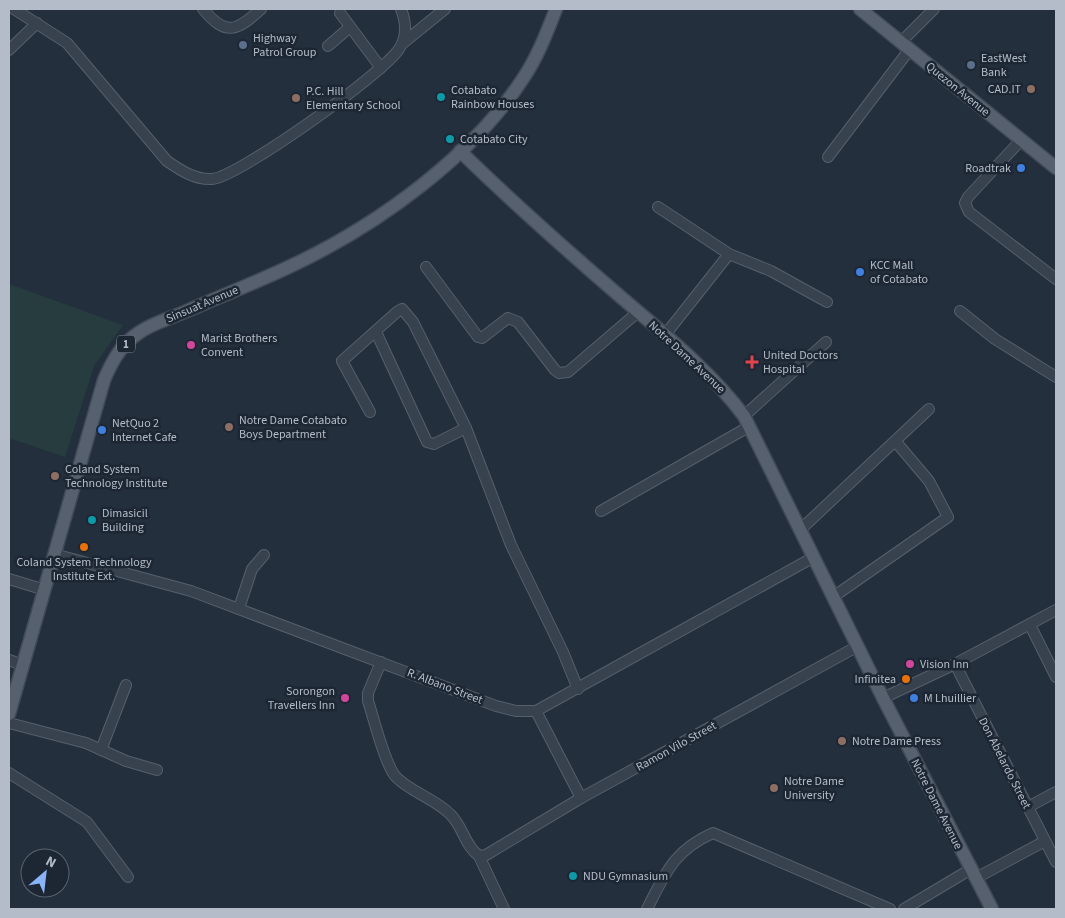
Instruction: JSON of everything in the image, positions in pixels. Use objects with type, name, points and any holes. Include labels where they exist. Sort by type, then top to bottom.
[{"type":"main road","name":"Sinsuat Avenue","points":[[9,714],[104,380],[122,347],[133,337],[152,325],[295,264],[348,235],[416,188],[460,151],[492,118],[524,77],[544,40],[556,9]]},
{"type":"main road","name":"Quezon Avenue","points":[[860,9],[1056,168]]},
{"type":"main road","name":"Notre Dame Avenue","points":[[460,151],[590,271],[714,380],[747,421],[883,698],[992,909]]},
{"type":"street","points":[[14,9],[54,33],[72,48],[167,161],[183,172],[199,178],[212,179],[237,170],[336,104],[392,58],[402,43],[445,9]]},
{"type":"street","points":[[203,9],[221,26],[236,29],[261,9]]},
{"type":"street","points":[[401,9],[405,25],[402,43]]},
{"type":"street","points":[[828,157],[934,9]]},
{"type":"street","points":[[340,13],[381,68]]},
{"type":"street","points":[[9,50],[37,22]]},
{"type":"street","points":[[328,46],[350,27]]},
{"type":"street","points":[[1021,140],[965,203],[969,212],[1056,279]]},
{"type":"street","points":[[658,207],[729,254],[771,271],[827,302]]},
{"type":"street","points":[[665,335],[729,254]]},
{"type":"street","points":[[426,267],[478,337],[482,338],[508,318],[513,318],[559,373],[568,372],[638,312]]},
{"type":"street","points":[[370,412],[342,361],[398,310],[402,309],[407,312],[466,428],[512,545],[563,652],[578,689]]},
{"type":"street","points":[[960,311],[995,339],[1056,377]]},
{"type":"street","points":[[376,332],[427,442],[434,444],[466,428]]},
{"type":"street","points":[[601,511],[747,421],[826,342]]},
{"type":"street","points":[[800,530],[929,409]]},
{"type":"street","points":[[833,597],[948,517],[928,481],[896,442]]},
{"type":"street","name":"R. Albano Street","points":[[54,554],[191,591],[496,706],[516,711],[536,710],[578,689],[814,557]]},
{"type":"street","points":[[239,608],[252,569],[264,556]]},
{"type":"street","points":[[9,579],[45,590]]},
{"type":"street","points":[[883,698],[954,664],[1056,610]]},
{"type":"street","points":[[1030,625],[1056,677]]},
{"type":"street","name":"Ramon Vilo Street","points":[[479,856],[486,855],[581,798],[858,646]]},
{"type":"street","points":[[9,660],[23,665]]},
{"type":"street","points":[[381,662],[368,693],[368,701],[390,768],[397,778],[450,814],[466,837],[470,850],[479,856],[504,909]]},
{"type":"street","name":"Don Abelardo Street","points":[[954,664],[1056,862]]},
{"type":"street","points":[[101,750],[126,685]]},
{"type":"street","points":[[536,710],[581,798]]},
{"type":"street","points":[[9,723],[86,743],[126,762],[157,770]]},
{"type":"street","points":[[9,773],[87,822],[128,877]]},
{"type":"street","points":[[1028,807],[1056,792]]},
{"type":"street","points":[[647,909],[670,865],[694,841],[713,833],[890,909]]},
{"type":"street","points":[[904,909],[973,874],[1045,841]]},
{"type":"green space","points":[[9,284],[123,325],[94,366],[65,457],[9,438]]},
{"type":"place","name":"Highway Patrol Group","points":[[243,45]]},
{"type":"place","name":"EastWest Bank","points":[[971,65]]},
{"type":"place","name":"CAD.IT","points":[[1031,89]]},
{"type":"place","name":"Cotabato Rainbow Houses","points":[[441,97]]},
{"type":"place","name":"P.C. Hill Elementary School","points":[[296,98]]},
{"type":"place","name":"Cotabato City","points":[[450,139]]},
{"type":"place","name":"Roadtrak","points":[[1021,168]]},
{"type":"place","name":"KCC Mall of Cotabato","points":[[860,272]]},
{"type":"place","name":"Marist Brothers Convent","points":[[191,345]]},
{"type":"place","name":"United Doctors Hospital","points":[[752,362]]},
{"type":"place","name":"Notre Dame Cotabato Boys Department","points":[[229,427]]},
{"type":"place","name":"NetQuo 2 Internet Cafe","points":[[102,430]]},
{"type":"place","name":"Coland System Technology Institute","points":[[55,476]]},
{"type":"place","name":"Dimasicil Building","points":[[92,520]]},
{"type":"place","name":"Coland System Technology Institute Ext.","points":[[84,547]]},
{"type":"place","name":"Vision Inn","points":[[910,664]]},
{"type":"place","name":"Infinitea","points":[[906,679]]},
{"type":"place","name":"Sorongon Travellers Inn","points":[[345,698]]},
{"type":"place","name":"M Lhuillier","points":[[914,698]]},
{"type":"place","name":"Notre Dame Press","points":[[842,741]]},
{"type":"place","name":"Notre Dame University","points":[[774,788]]},
{"type":"place","name":"NDU Gymnasium","points":[[573,876]]}]
